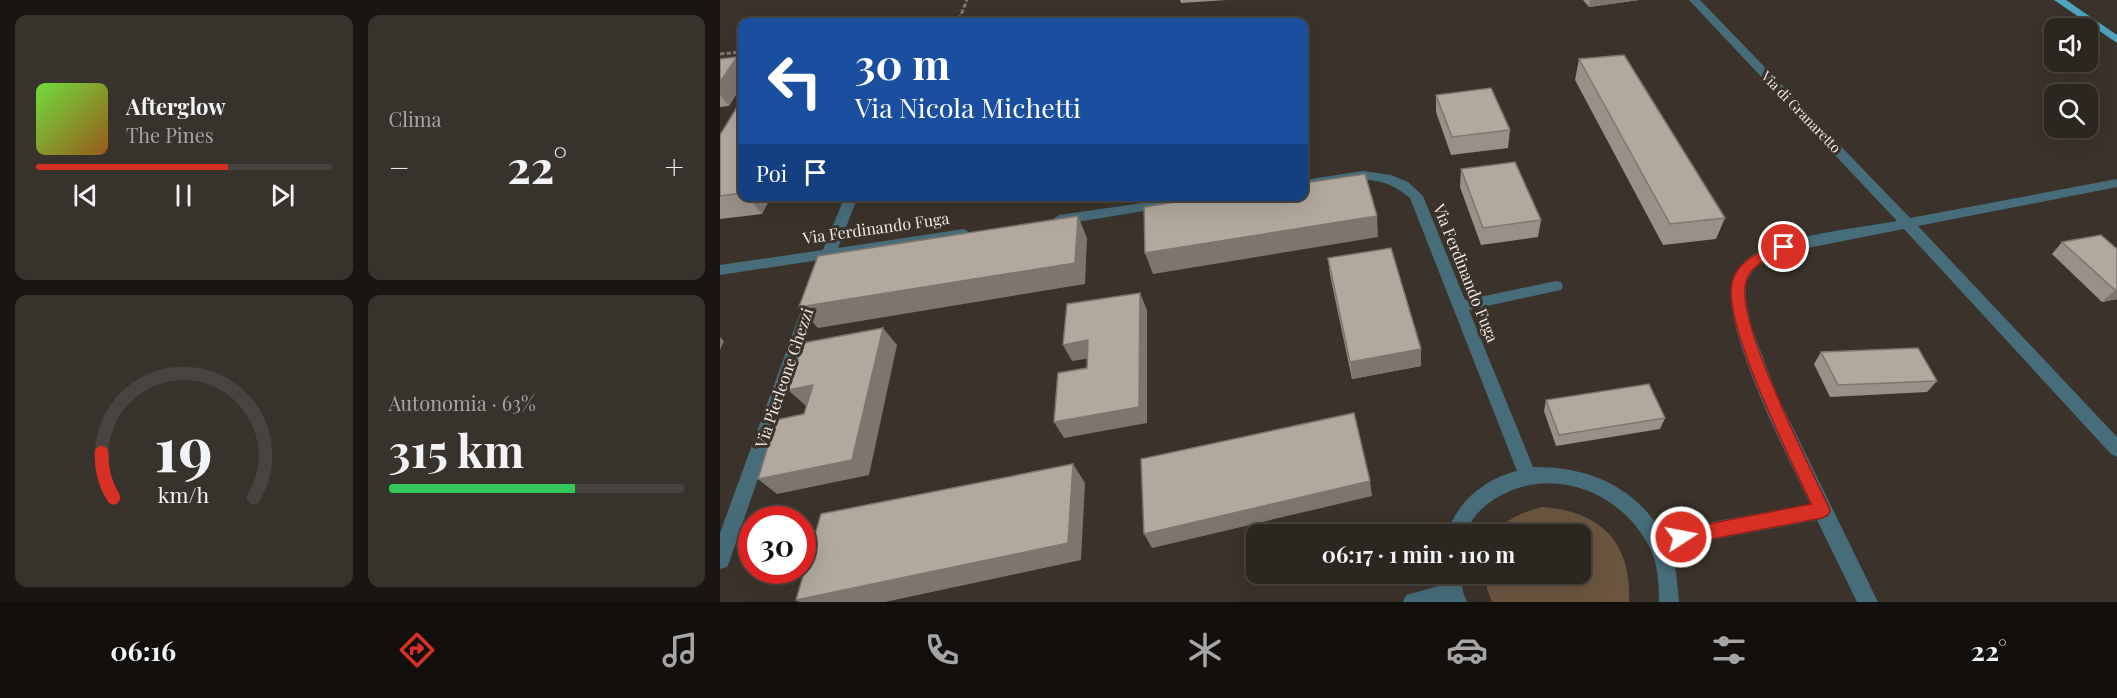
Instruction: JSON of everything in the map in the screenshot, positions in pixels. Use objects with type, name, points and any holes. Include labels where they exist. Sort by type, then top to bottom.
[{"type":"main road","points":[[2059,0],[2117,40]]},
{"type":"street","name":"Via di Granaretto","points":[[1694,0],[1909,225],[2117,449]]},
{"type":"street","name":"Via Ferdinando Fuga","points":[[1308,183],[1357,175],[1383,176],[1396,179],[1416,196],[1527,475]]},
{"type":"street","points":[[1868,602],[1822,510],[1772,401],[1749,343],[1737,297],[1739,280],[1754,261],[1773,250],[2117,183]]},
{"type":"street","name":"Via Pierleone Ghezzi","points":[[720,560],[828,254],[850,201]]},
{"type":"street","points":[[1043,222],[1182,202]]},
{"type":"street","name":"Via Ferdinando Fuga","points":[[720,270],[972,232]]},
{"type":"street","points":[[1461,306],[1556,286]]},
{"type":"street","points":[[1461,524],[1475,503],[1498,485],[1527,475],[1556,473],[1586,480],[1614,494],[1638,515],[1657,541],[1669,574],[1669,602]]},
{"type":"street","points":[[1657,541],[1822,510]]},
{"type":"street","points":[[1413,602],[1454,589]]},
{"type":"path","points":[[958,18],[967,0]]},
{"type":"path","points":[[720,54],[738,52]]},
{"type":"shaded area","points":[[1542,507],[1581,515],[1596,523],[1609,534],[1625,563],[1629,581],[1629,602],[1492,602],[1486,584],[1591,584],[1591,524],[1504,524],[1522,513]]},
{"type":"building","points":[[1624,55],[1725,218],[1670,224],[1579,59]]},
{"type":"building","points":[[737,57],[720,82],[720,59]]},
{"type":"building","points":[[1491,88],[1510,130],[1452,137],[1436,95]]},
{"type":"building","points":[[738,106],[738,194],[720,196],[720,135]]},
{"type":"building","points":[[1515,162],[1541,220],[1483,228],[1461,169]]},
{"type":"building","points":[[1365,174],[1377,216],[1145,253],[1144,207],[1182,201],[1308,201],[1308,182]]},
{"type":"building","points":[[1078,216],[1075,263],[799,307],[818,256]]},
{"type":"building","points":[[2101,235],[2117,249],[2117,289],[2115,290],[2062,242]]},
{"type":"building","points":[[1391,248],[1421,349],[1350,362],[1328,258]]},
{"type":"building","points":[[1140,293],[1139,407],[1054,422],[1058,373],[1087,368],[1088,340],[1063,345],[1067,304]]},
{"type":"building","points":[[883,328],[852,460],[758,479],[776,420],[804,414],[813,385],[788,390],[803,343]]},
{"type":"building","points":[[1918,348],[1937,381],[1838,385],[1821,352]]},
{"type":"building","points":[[1649,384],[1665,418],[1559,435],[1546,400]]},
{"type":"building","points":[[1354,413],[1370,481],[1144,534],[1141,459]]},
{"type":"building","points":[[1073,464],[1068,543],[796,600],[801,584],[816,584],[816,531],[821,514]]},
{"type":"route","points":[[1681,537],[1822,510],[1772,401],[1739,311],[1737,288],[1741,276],[1754,261],[1773,250],[1784,247]]}]
